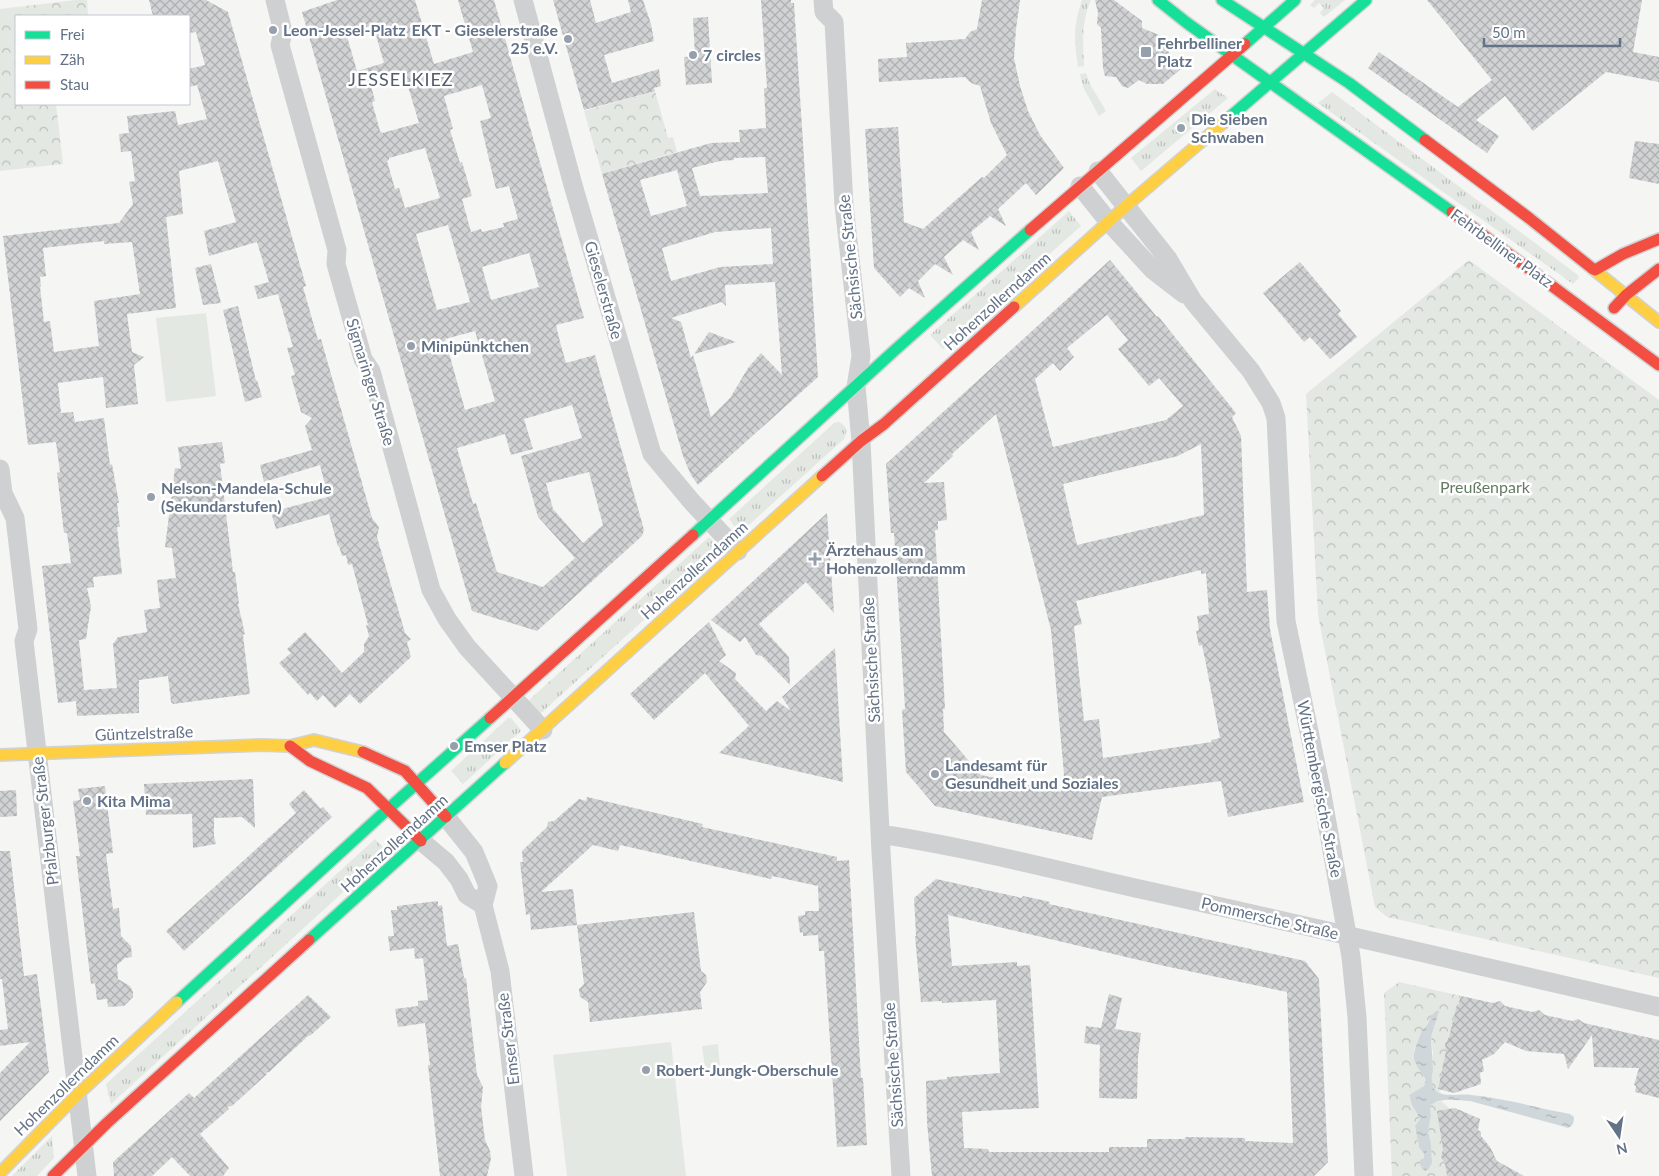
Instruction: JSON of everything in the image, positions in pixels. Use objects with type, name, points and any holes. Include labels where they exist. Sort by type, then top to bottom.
[{"type":"main road","name":"Fehrbelliner Platz","points":[[1158,0],[1187,23],[1659,364]]},
{"type":"main road","points":[[1222,0],[1349,83],[1595,270],[1659,322]]},
{"type":"main road","name":"Hohenzollerndamm","points":[[0,1173],[77,1095],[908,338],[1295,0]]},
{"type":"main road","name":"Hohenzollerndamm","points":[[53,1176],[83,1145],[860,441],[874,432],[1126,206],[1366,0]]},
{"type":"main road","points":[[1595,270],[1623,254],[1659,239]]},
{"type":"main road","points":[[1602,321],[1626,295],[1659,269]]},
{"type":"main road","name":"Güntzelstraße","points":[[0,755],[261,745],[290,746],[314,740],[359,750],[394,764],[405,771],[446,818]]},
{"type":"main road","points":[[290,746],[310,760],[358,782],[421,840]]},
{"type":"street","name":"Sigmaringer Straße","points":[[275,0],[283,32],[280,45],[337,250],[336,264],[363,359],[371,371],[431,590],[447,619],[467,646],[543,730]]},
{"type":"street","name":"Gieselerstraße","points":[[523,0],[573,185],[652,454],[738,551]]},
{"type":"street","name":"Sächsische Straße","points":[[823,0],[824,12],[834,22],[844,205],[861,356],[856,387],[900,1176]]},
{"type":"street","points":[[1098,171],[1168,259],[1193,301]]},
{"type":"street","points":[[1080,186],[1108,222],[1153,270],[1193,301]]},
{"type":"street","name":"Württembergische Straße","points":[[1193,301],[1251,371],[1270,403],[1276,418],[1286,621],[1321,789],[1355,989],[1364,1176]]},
{"type":"street","name":"Pfalzburger Straße","points":[[0,469],[3,493],[15,518],[28,630],[24,641],[87,1176]]},
{"type":"street","name":"Emser Straße","points":[[446,818],[474,852],[480,862],[488,886],[483,905],[500,971],[524,1176]]},
{"type":"street","name":"Pommersche Straße","points":[[880,834],[1008,860],[1659,1007]]},
{"type":"street","points":[[421,840],[446,862],[467,895],[483,905]]},
{"type":"green space","points":[[87,0],[88,15],[15,15],[15,105],[56,105],[63,164],[0,171],[0,9]]},
{"type":"green space","points":[[1082,0],[1091,0],[1084,24],[1084,66],[1078,67],[1075,33]]},
{"type":"green space","points":[[1315,0],[1345,0],[1324,17],[1320,13],[1324,8],[1319,3],[1314,8],[1310,5]]},
{"type":"green space","points":[[1086,73],[1090,84],[1106,111],[1099,116],[1083,87],[1080,74]]},
{"type":"green space","points":[[1215,89],[1228,98],[1141,171],[1131,158]]},
{"type":"green space","points":[[655,91],[668,138],[673,137],[677,152],[602,174],[584,111]]},
{"type":"green space","points":[[1332,92],[1578,275],[1579,278],[1573,284],[1318,103]]},
{"type":"green space","points":[[1069,211],[1081,226],[943,349],[930,335]]},
{"type":"green space","name":"Preußenpark","points":[[1469,260],[1659,400],[1659,978],[1387,917],[1375,907],[1318,615],[1306,394]]},
{"type":"green space","points":[[206,313],[216,396],[166,402],[156,318]]},
{"type":"green space","points":[[839,422],[846,430],[843,440],[739,532],[729,519],[834,423]]},
{"type":"green space","points":[[709,537],[721,550],[539,715],[527,702]]},
{"type":"green space","points":[[508,718],[511,718],[521,730],[520,732],[463,784],[451,771]]},
{"type":"green space","points":[[375,839],[387,852],[111,1104],[106,1084]]},
{"type":"green space","points":[[1399,982],[1461,996],[1457,1004],[1449,1037],[1445,1044],[1446,1051],[1438,1089],[1442,1094],[1435,1091],[1432,1085],[1431,1074],[1433,1053],[1431,1037],[1439,1013],[1429,1020],[1414,1050],[1415,1062],[1426,1080],[1424,1086],[1409,1095],[1420,1119],[1415,1127],[1419,1148],[1424,1153],[1424,1158],[1432,1158],[1428,1131],[1431,1116],[1430,1106],[1441,1101],[1450,1109],[1445,1164],[1447,1176],[1392,1176],[1384,993]]},
{"type":"green space","points":[[671,1042],[686,1176],[567,1176],[553,1055]]},
{"type":"green space","points":[[718,1044],[720,1067],[705,1068],[702,1046]]},
{"type":"green space","points":[[52,1136],[54,1158],[37,1176],[12,1176]]},
{"type":"water","points":[[1438,1010],[1431,1037],[1432,1081],[1436,1091],[1444,1094],[1496,1098],[1570,1114],[1574,1117],[1572,1125],[1568,1128],[1470,1101],[1438,1101],[1430,1106],[1431,1116],[1428,1131],[1432,1163],[1428,1170],[1425,1171],[1421,1166],[1420,1160],[1424,1158],[1424,1153],[1419,1148],[1415,1126],[1420,1119],[1409,1095],[1424,1086],[1426,1080],[1415,1062],[1415,1051],[1422,1030]]},
{"type":"building","points":[[149,0],[206,0],[228,12],[306,286],[303,287],[318,340],[321,339],[372,518],[379,527],[377,537],[405,633],[411,639],[407,642],[411,657],[360,704],[350,694],[335,708],[323,695],[317,701],[310,693],[308,695],[279,663],[291,653],[287,649],[305,632],[342,673],[364,652],[364,644],[369,636],[366,625],[368,625],[352,564],[348,565],[346,555],[342,556],[329,514],[276,529],[271,512],[328,497],[320,465],[264,482],[260,465],[312,450],[305,426],[312,418],[301,412],[291,376],[295,375],[287,348],[293,347],[278,294],[258,299],[254,286],[269,282],[257,242],[209,256],[204,231],[236,222],[218,161],[179,171],[183,214],[166,217],[176,308],[127,314],[132,352],[144,357],[134,365],[138,404],[106,408],[103,377],[58,383],[61,413],[73,412],[75,422],[104,418],[110,465],[112,464],[119,503],[117,503],[120,527],[117,527],[122,574],[93,577],[94,587],[87,588],[91,606],[86,639],[79,640],[84,690],[117,688],[113,644],[118,637],[147,632],[144,610],[160,608],[157,580],[176,578],[172,548],[165,547],[175,468],[181,469],[178,447],[222,442],[225,463],[220,464],[233,572],[235,572],[238,604],[245,634],[243,635],[250,694],[173,704],[171,702],[168,676],[139,680],[139,713],[77,716],[76,701],[58,703],[42,566],[71,563],[67,533],[64,533],[57,473],[60,472],[56,442],[28,445],[3,236],[119,223],[133,204],[129,182],[135,181],[131,151],[121,152],[119,134],[129,133],[127,116],[175,111],[178,125],[207,119],[197,85],[190,87],[190,69],[205,65],[196,32],[190,33],[190,15],[153,15]],"holes":[[[104,241],[104,244],[132,242],[140,294],[94,301],[99,346],[54,352],[50,321],[44,322],[40,287],[40,277],[46,276],[43,248]]]},
{"type":"building","points":[[337,0],[415,0],[434,64],[473,52],[458,0],[494,0],[584,318],[556,325],[560,342],[566,363],[595,355],[644,530],[642,536],[537,631],[472,611],[302,12]],"holes":[[[373,25],[384,63],[357,71],[346,33]],[[404,73],[419,123],[382,133],[372,102],[375,101],[370,82]],[[482,85],[491,118],[480,121],[496,189],[509,186],[518,219],[503,223],[504,227],[482,232],[481,229],[471,232],[462,199],[472,196],[450,130],[453,129],[444,96]],[[425,148],[440,198],[405,208],[399,188],[395,189],[387,161],[389,158]],[[448,225],[470,302],[437,310],[416,234]],[[529,253],[539,287],[491,300],[482,267]],[[475,331],[495,401],[465,410],[445,339]],[[572,405],[582,438],[521,456],[538,517],[575,558],[543,587],[497,572],[476,503],[473,504],[457,448],[505,434],[511,455],[533,449],[524,419]],[[589,472],[603,525],[583,543],[553,509],[546,483]]]},
{"type":"building","points":[[553,0],[590,0],[596,23],[631,12],[628,0],[643,0],[651,24],[654,41],[604,55],[612,83],[659,69],[661,86],[654,88],[655,91],[584,110]]},
{"type":"building","points":[[761,0],[791,0],[791,3],[794,3],[818,377],[698,485],[691,475],[683,456],[602,174],[711,143],[740,142],[739,130],[766,128],[764,88],[767,88]],"holes":[[[765,157],[768,193],[700,196],[692,168],[720,161],[734,160],[734,158]],[[677,170],[687,206],[651,216],[640,180]],[[771,228],[773,264],[720,267],[671,281],[662,248],[715,232]],[[775,282],[782,375],[761,353],[748,368],[730,398],[711,417],[693,355],[691,358],[681,322],[671,318],[722,302],[726,306],[725,285]]]},
{"type":"building","points":[[982,0],[1020,0],[1014,58],[1020,86],[1028,111],[1040,135],[1064,168],[1036,195],[1026,183],[998,209],[1006,226],[990,216],[971,232],[979,250],[963,240],[944,257],[953,275],[935,264],[918,281],[925,298],[909,288],[900,297],[874,268],[865,129],[898,127],[904,222],[923,229],[982,177],[984,178],[1007,155],[991,123],[980,86],[971,83],[965,77],[879,82],[878,59],[907,57],[906,43],[965,39],[970,32],[977,29]]},
{"type":"building","points":[[1095,0],[1114,0],[1142,21],[1142,28],[1164,37],[1163,45],[1182,68],[1163,84],[1147,84],[1139,80],[1128,88],[1122,86],[1116,77],[1105,76],[1101,28],[1097,24],[1098,13]]},
{"type":"building","points":[[1427,0],[1642,0],[1633,52],[1659,57],[1659,82],[1606,72],[1533,131],[1505,96],[1476,120],[1499,136],[1487,153],[1368,68],[1379,52],[1458,107],[1492,80]]},
{"type":"building","points":[[708,17],[712,83],[686,85],[684,57],[695,56],[693,18]]},
{"type":"building","points":[[1635,141],[1659,144],[1659,184],[1629,178]]},
{"type":"building","points":[[1110,260],[1236,413],[1232,417],[1241,436],[1247,592],[1267,590],[1270,629],[1304,802],[1228,817],[1221,781],[1102,797],[1092,840],[935,806],[906,772],[902,710],[905,709],[894,533],[891,533],[886,464]],"holes":[[[1107,315],[1128,340],[1118,349],[1149,386],[1159,378],[1183,406],[1166,420],[1053,447],[1035,379],[1053,363],[1060,371],[1074,357],[1067,348]],[[996,414],[1051,630],[1064,774],[1061,792],[981,775],[944,732],[943,709],[945,709],[935,530],[938,530],[938,521],[947,520],[944,482],[924,483],[953,456],[952,454]],[[1201,444],[1204,515],[1077,545],[1063,484],[1178,456]],[[1201,570],[1201,574],[1206,573],[1209,614],[1197,616],[1199,630],[1196,631],[1199,646],[1202,645],[1220,738],[1211,740],[1212,742],[1103,758],[1099,719],[1084,721],[1074,626],[1082,624],[1076,601]]]},
{"type":"building","points":[[1300,262],[1341,311],[1338,314],[1357,337],[1330,359],[1310,337],[1304,342],[1263,293]]},
{"type":"building","points":[[211,264],[221,303],[203,305],[195,268]]},
{"type":"building","points":[[238,306],[256,381],[262,397],[245,402],[223,310]]},
{"type":"building","points":[[709,332],[736,342],[694,354]]},
{"type":"building","points":[[827,513],[834,613],[806,582],[759,624],[789,657],[790,685],[762,656],[756,655],[745,637],[740,642],[711,620]]},
{"type":"building","points":[[709,622],[726,655],[719,661],[736,673],[735,679],[766,711],[777,701],[791,711],[782,697],[835,648],[843,782],[719,753],[749,726],[705,673],[654,720],[630,694]]},
{"type":"building","points":[[253,779],[255,828],[242,817],[214,818],[216,844],[193,848],[192,814],[146,815],[144,784]]},
{"type":"building","points":[[105,786],[113,853],[106,854],[113,909],[119,908],[121,936],[131,946],[132,957],[125,958],[117,965],[118,979],[130,986],[133,992],[133,997],[124,1006],[108,1007],[107,999],[97,1000],[95,983],[91,984],[76,856],[80,856],[73,801],[80,800],[78,789]]},
{"type":"building","points":[[16,790],[17,816],[0,817],[0,791]]},
{"type":"building","points":[[304,790],[321,809],[323,807],[332,817],[184,951],[166,931],[296,813],[289,804]]},
{"type":"building","points":[[587,797],[703,824],[702,827],[837,857],[837,861],[849,860],[861,1078],[863,1078],[867,1145],[837,1147],[824,951],[819,951],[818,935],[803,936],[803,932],[800,933],[798,916],[805,915],[805,911],[819,911],[818,886],[772,876],[771,879],[620,845],[618,851],[593,845],[541,892],[573,889],[577,925],[531,930],[530,914],[526,915],[520,862],[523,862],[522,851],[547,827],[548,822],[554,821],[579,799],[586,801]]},
{"type":"building","points":[[0,851],[10,851],[24,976],[37,974],[49,1072],[0,1121],[0,1073],[30,1042],[0,1046],[0,1030],[8,1029],[2,979],[0,979]]},
{"type":"building","points":[[936,879],[1022,898],[1023,896],[1042,900],[1050,902],[1049,904],[1305,961],[1319,979],[1328,1162],[1314,1176],[932,1176],[927,1122],[926,1081],[947,1079],[947,1077],[1000,1073],[996,1000],[942,1003],[942,1001],[921,1002],[915,936],[914,898]],"holes":[[[948,915],[1160,965],[1287,992],[1293,1143],[1245,1141],[1245,1138],[1185,1137],[1185,1139],[1147,1139],[1147,1147],[1109,1147],[1109,1152],[989,1152],[988,1149],[964,1148],[962,1112],[1039,1108],[1030,965],[1017,966],[1017,962],[952,966]]]},
{"type":"building","points":[[438,901],[438,906],[442,905],[447,946],[458,944],[464,978],[466,978],[477,1075],[483,1087],[481,1107],[485,1140],[491,1158],[487,1176],[440,1176],[425,1023],[398,1027],[395,1009],[418,1006],[418,1001],[428,1000],[423,958],[415,959],[414,948],[390,951],[388,936],[394,936],[391,910],[397,910],[397,906]]},
{"type":"building","points":[[694,912],[701,971],[706,975],[707,982],[700,992],[702,1009],[590,1022],[588,1002],[580,997],[579,989],[584,984],[577,925]]},
{"type":"building","points":[[1109,994],[1122,998],[1115,1029],[1141,1033],[1138,1057],[1137,1099],[1099,1098],[1100,1045],[1084,1043],[1086,1026],[1101,1028]]},
{"type":"building","points":[[308,995],[331,1017],[311,1035],[306,1037],[269,1072],[265,1073],[267,1074],[232,1106],[227,1107],[229,1109],[200,1134],[229,1168],[223,1176],[190,1176],[172,1157],[152,1176],[114,1176],[113,1162],[189,1093],[194,1098]]},
{"type":"building","points":[[1461,996],[1493,1003],[1500,1001],[1505,1006],[1532,1012],[1539,1010],[1545,1015],[1572,1021],[1578,1019],[1584,1023],[1659,1040],[1659,1098],[1635,1092],[1636,1086],[1634,1085],[1639,1068],[1594,1067],[1592,1035],[1568,1069],[1564,1054],[1526,1051],[1505,1042],[1494,1054],[1482,1060],[1484,1071],[1480,1073],[1481,1084],[1454,1093],[1438,1089],[1446,1051],[1445,1044],[1449,1037],[1457,1004]]},
{"type":"building","points":[[1455,1108],[1480,1119],[1478,1130],[1481,1132],[1481,1136],[1490,1147],[1497,1161],[1524,1176],[1447,1176],[1445,1164],[1441,1157],[1443,1149],[1437,1111]]},
{"type":"traffic: fast","points":[[1158,0],[1187,23],[1452,212]]},
{"type":"traffic: fast","points":[[1222,0],[1349,83],[1425,140]]},
{"type":"traffic: fast","points":[[1245,44],[1295,0]]},
{"type":"traffic: fast","points":[[1223,123],[1366,0]]},
{"type":"traffic: fast","points":[[693,535],[895,350],[1030,230]]},
{"type":"traffic: fast","points":[[177,1002],[490,718]]},
{"type":"traffic: fast","points":[[309,940],[505,763]]},
{"type":"traffic: slow","points":[[1014,307],[1126,206],[1223,123]]},
{"type":"traffic: slow","points":[[1593,269],[1659,322]]},
{"type":"traffic: slow","points":[[505,763],[822,476]]},
{"type":"traffic: slow","points":[[0,755],[261,745],[290,746],[314,740],[363,752]]},
{"type":"traffic: slow","points":[[0,1173],[77,1095],[177,1002]]},
{"type":"traffic: jam","points":[[1030,230],[1245,44]]},
{"type":"traffic: jam","points":[[1425,140],[1593,269]]},
{"type":"traffic: jam","points":[[1452,212],[1659,365]]},
{"type":"traffic: jam","points":[[1595,270],[1623,254],[1659,239]]},
{"type":"traffic: jam","points":[[1614,308],[1626,295],[1659,269]]},
{"type":"traffic: jam","points":[[822,476],[861,441],[884,424],[1014,307]]},
{"type":"traffic: jam","points":[[490,718],[693,535]]},
{"type":"traffic: jam","points":[[290,746],[310,761],[367,788],[421,841]]},
{"type":"traffic: jam","points":[[363,752],[405,771],[446,817]]},
{"type":"traffic: jam","points":[[53,1176],[107,1123],[309,940]]},
{"type":"place","name":"Leon-Jessel-Platz","points":[[273,30]]},
{"type":"place","name":"EKT - Gieselerstraße 25 e.V.","points":[[568,39]]},
{"type":"place","name":"Fehrbelliner Platz","points":[[1146,52]]},
{"type":"place","name":"7 circles","points":[[693,55]]},
{"type":"place","name":"Die Sieben Schwaben","points":[[1181,128]]},
{"type":"place","name":"Minipünktchen","points":[[411,346]]},
{"type":"place","name":"Nelson-Mandela-Schule (Sekundarstufen)","points":[[151,497]]},
{"type":"place","name":"Ärztehaus am Hohenzollerndamm","points":[[815,559]]},
{"type":"place","name":"Emser Platz","points":[[454,746]]},
{"type":"place","name":"Landesamt für Gesundheit und Soziales","points":[[935,774]]},
{"type":"place","name":"Kita Mima","points":[[87,801]]},
{"type":"place","name":"Robert-Jungk-Oberschule","points":[[646,1070]]},
{"type":"district","name":"JESSELKIEZ","points":[[401,80]]}]
